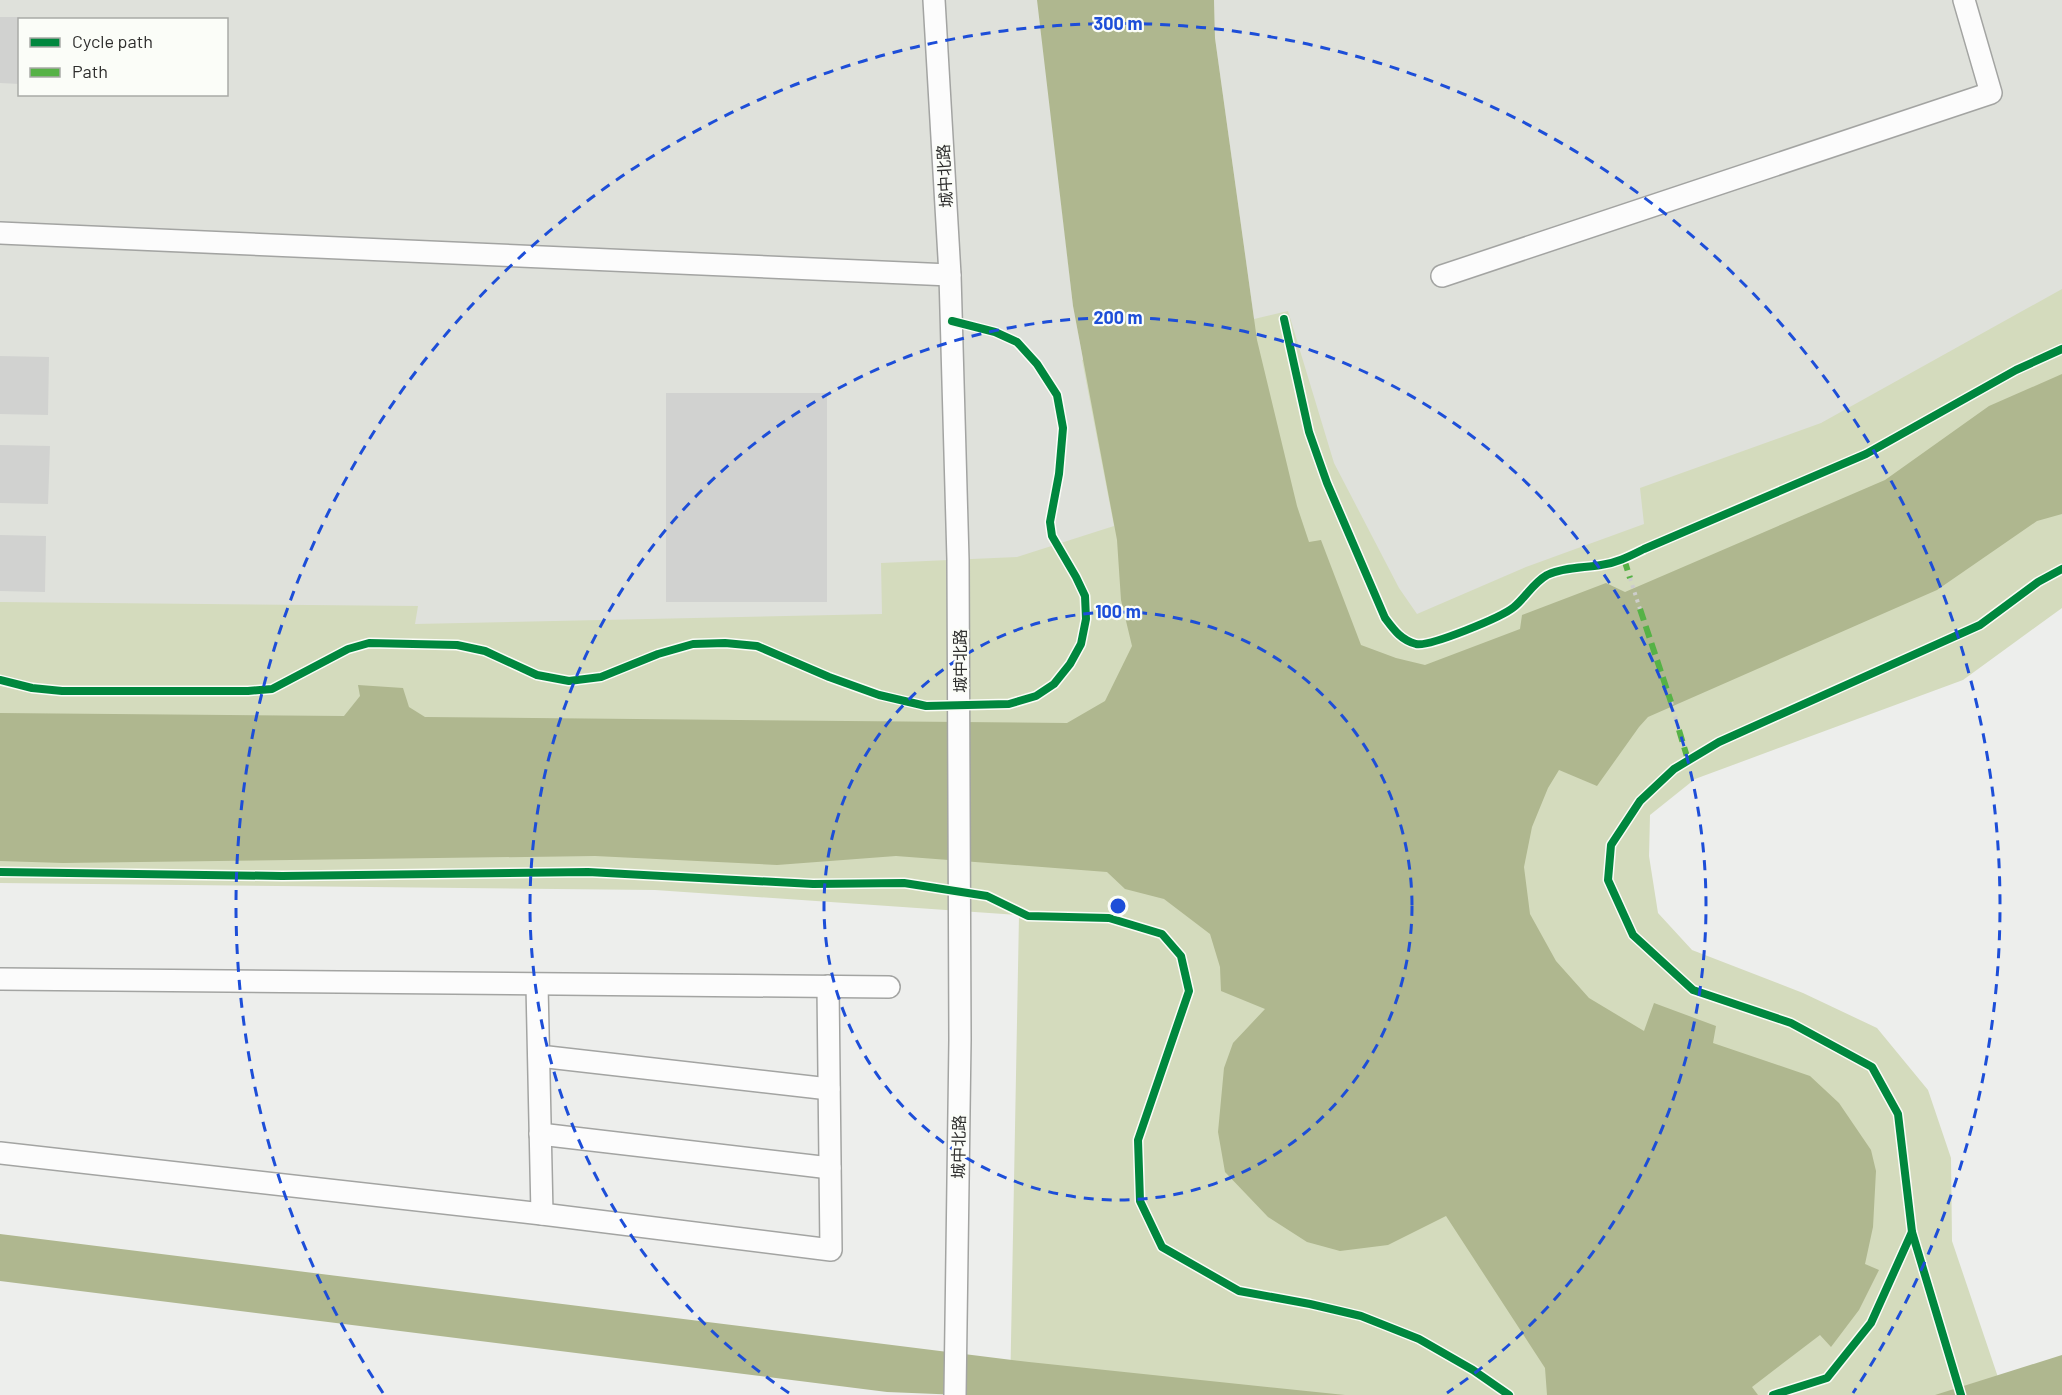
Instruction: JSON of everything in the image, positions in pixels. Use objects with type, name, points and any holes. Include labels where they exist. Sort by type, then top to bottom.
[{"type":"street","name":"城中北路","points":[[934,0],[950,275],[958,560],[960,1040],[955,1395]]},
{"type":"street","points":[[1442,276],[1991,93],[1964,0]]},
{"type":"street","points":[[0,233],[950,275]]},
{"type":"street","points":[[0,979],[889,987]]},
{"type":"street","points":[[537,985],[542,1214]]},
{"type":"street","points":[[0,1153],[542,1214],[831,1250],[828,986]]},
{"type":"street","points":[[539,1056],[829,1089]]},
{"type":"street","points":[[540,1134],[830,1168]]},
{"type":"path","points":[[1630,578],[1640,609]]},
{"type":"path","points":[[1671,702],[1679,730]]},
{"type":"shaded area","points":[[0,0],[1042,0],[1047,75],[1073,306],[1117,540],[1121,600],[0,713]]},
{"type":"shaded area","points":[[1037,0],[1214,0],[1215,38],[1257,340],[1297,506],[1309,542],[1321,540],[1361,645],[1396,658],[1425,665],[1520,629],[1522,615],[1606,583],[1625,592],[1885,480],[1989,406],[2062,374],[2062,514],[2037,521],[1937,590],[1648,717],[1597,786],[1559,770],[1548,788],[1532,827],[1524,867],[1530,914],[1556,961],[1589,998],[1644,1031],[1654,1003],[1716,1026],[1713,1043],[1810,1076],[1839,1103],[1871,1150],[1876,1171],[1873,1227],[1865,1264],[1879,1270],[1859,1310],[1831,1347],[1820,1335],[1752,1387],[1758,1395],[1547,1395],[1545,1368],[1446,1216],[1388,1245],[1340,1251],[1307,1242],[1268,1217],[1225,1172],[1218,1132],[1224,1068],[1233,1043],[1265,1009],[1221,991],[1220,967],[1210,934],[1164,899],[1125,889],[1107,872],[896,856],[777,865],[595,856],[63,863],[0,861],[0,713],[344,716],[360,696],[358,685],[403,688],[409,707],[425,717],[1067,723],[1105,701],[1132,646],[1121,600],[1117,540],[1073,306]]},
{"type":"shaded area","points":[[1214,0],[2062,0],[2062,374],[1424,665],[1257,340],[1215,38]]},
{"type":"shaded area","points":[[2062,289],[2062,608],[1963,680],[1695,779],[1650,815],[1649,856],[1658,913],[1692,950],[1803,993],[1877,1028],[1928,1090],[1951,1158],[1952,1241],[2004,1395],[1010,1395],[1019,915],[655,890],[0,883],[0,602],[418,606],[415,624],[882,614],[881,563],[1017,557],[1114,526],[1082,360],[1288,311],[1334,463],[1399,588],[1417,614],[1526,567],[1644,524],[1640,488],[1821,423]]},
{"type":"shaded area","points":[[0,1234],[1029,1362],[1345,1395],[961,1395],[887,1392],[0,1281]]},
{"type":"shaded area","points":[[2062,1355],[2062,1395],[1935,1395]]},
{"type":"building","points":[[0,17],[20,17],[18,18],[18,84],[0,83]]},
{"type":"building","points":[[0,356],[49,357],[48,415],[0,414]]},
{"type":"building","points":[[666,393],[827,393],[827,602],[666,602]]},
{"type":"building","points":[[0,445],[50,446],[48,504],[0,503]]},
{"type":"building","points":[[0,535],[46,536],[45,592],[0,591]]},
{"type":"marked path","points":[[1624,559],[1630,578]]},
{"type":"marked path","points":[[1640,609],[1671,702]]},
{"type":"marked path","points":[[1679,730],[1688,760]]},
{"type":"cycle path","points":[[1284,319],[1309,432],[1327,483],[1385,618],[1402,637],[1416,644],[1436,641],[1507,612],[1538,582],[1554,572],[1618,561],[1866,454],[2016,370],[2062,349]]},
{"type":"cycle path","points":[[0,680],[32,688],[62,691],[272,689],[348,649],[369,643],[457,645],[485,651],[537,675],[569,681],[601,677],[658,654],[693,644],[725,643],[757,646],[829,677],[879,695],[926,706],[1009,704],[1036,696],[1054,684],[1070,664],[1081,644],[1086,619],[1085,596],[1052,536],[1050,522],[1059,474],[1063,428],[1057,395],[1037,364],[1017,342],[995,332],[952,321]]},
{"type":"cycle path","points":[[1773,1395],[1827,1378],[1871,1323],[1912,1232],[1898,1114],[1872,1067],[1791,1023],[1693,990],[1633,935],[1608,880],[1611,845],[1640,801],[1674,769],[1719,742],[1980,625],[2038,582],[2062,569]]},
{"type":"cycle path","points":[[0,872],[282,876],[588,872],[813,884],[904,883],[987,896],[1028,916],[1109,918],[1162,934],[1181,956],[1189,991],[1138,1140],[1140,1201],[1162,1247],[1239,1291],[1361,1316],[1419,1339],[1473,1370],[1509,1395]]},
{"type":"cycle path","points":[[1912,1232],[1961,1395]]}]
